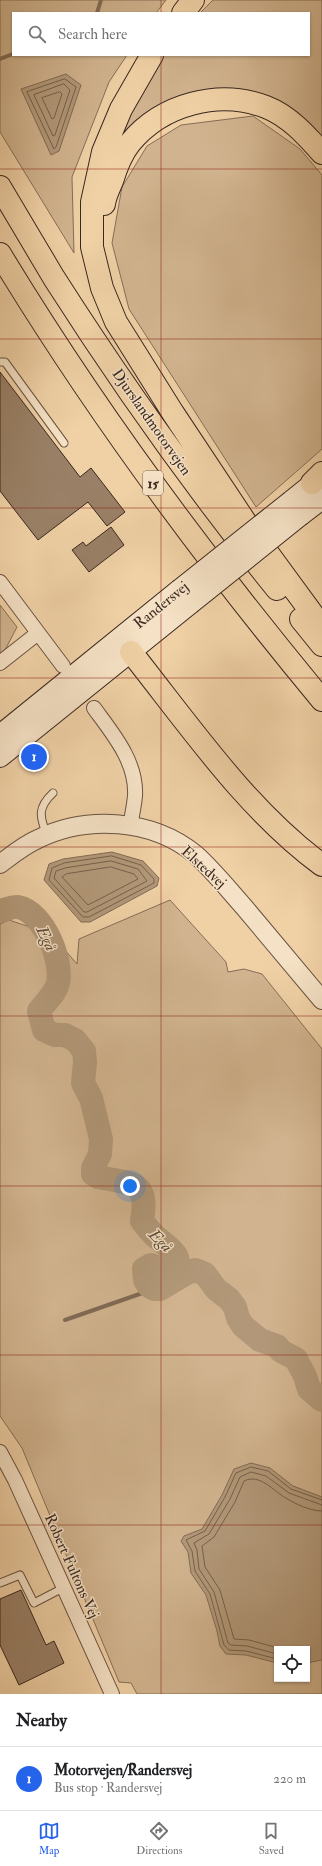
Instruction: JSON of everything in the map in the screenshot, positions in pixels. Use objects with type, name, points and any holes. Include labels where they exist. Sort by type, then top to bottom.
[{"type":"highway","points":[[183,12],[193,0]]},
{"type":"highway","points":[[151,56],[118,116],[103,152],[92,202],[92,246],[102,288],[116,322],[173,413],[248,526],[322,627]]},
{"type":"highway","points":[[135,352],[120,320],[109,286],[103,243],[104,202],[116,168],[130,144],[147,126],[173,110],[202,101],[231,99],[266,107],[298,126],[322,153]]},
{"type":"highway","name":"Djurslandmotorvejen","points":[[0,187],[54,278],[153,425],[252,557],[322,645]]},
{"type":"highway","name":"15","points":[[0,254],[91,395],[159,493],[229,584],[322,700]]},
{"type":"highway","points":[[125,645],[260,810],[302,850],[322,865]]},
{"type":"main road","name":"Randersvej","points":[[0,758],[125,645],[296,508],[320,482]]},
{"type":"main road","name":"Randersvej","points":[[0,735],[125,645]]},
{"type":"street","points":[[0,582],[63,666]]},
{"type":"street","points":[[0,663],[38,633]]},
{"type":"street","points":[[94,708],[119,743],[128,759],[134,779],[135,795],[130,826]]},
{"type":"street","name":"Elstedvej","points":[[0,864],[22,848],[47,835],[75,826],[91,824],[130,826],[152,831],[170,838],[194,854],[218,877],[322,1000]]},
{"type":"street","name":"Robert Fultons Vej","points":[[0,1452],[15,1480],[112,1694]]},
{"type":"lane","points":[[0,362],[5,362],[64,443]]},
{"type":"lane","points":[[47,835],[41,816],[42,805],[53,793]]},
{"type":"lane","points":[[0,1584],[20,1574],[34,1603],[63,1588]]},
{"type":"shaded area","points":[[0,0],[166,0],[157,12],[12,12],[12,56],[126,56],[109,82],[72,177],[74,253],[0,132]]},
{"type":"shaded area","points":[[213,0],[322,0],[322,142],[223,93],[113,156],[139,90],[161,56],[310,56],[310,12],[201,12]]},
{"type":"shaded area","points":[[253,116],[300,149],[322,175],[322,449],[256,507],[129,309],[112,243],[122,187],[147,146],[181,125]]},
{"type":"shaded area","points":[[0,605],[17,627],[4,652],[0,655]]},
{"type":"shaded area","points":[[170,900],[226,962],[228,972],[244,969],[262,974],[322,1049],[322,1694],[137,1694],[131,1683],[119,1682],[22,1448],[0,1416],[0,924],[9,920],[51,934],[77,964],[79,939]]},
{"type":"water","points":[[66,74],[81,85],[59,151],[51,155],[21,89]]},
{"type":"water","points":[[112,852],[143,861],[159,878],[157,886],[90,922],[81,922],[44,880],[49,864],[63,859]]},
{"type":"water","points":[[251,1463],[270,1468],[293,1486],[322,1497],[322,1660],[310,1662],[310,1646],[274,1646],[274,1662],[246,1655],[226,1654],[220,1646],[206,1595],[191,1573],[188,1552],[181,1541],[184,1536],[202,1529],[222,1495],[234,1469]]},
{"type":"building","points":[[0,372],[80,477],[91,468],[125,512],[107,526],[88,502],[38,540],[0,491]]},
{"type":"building","points":[[111,527],[124,545],[89,572],[72,550],[83,542],[86,546]]},
{"type":"building","points":[[21,1590],[46,1645],[54,1641],[64,1663],[19,1685],[0,1645],[0,1599]]},
{"type":"waterway","points":[[97,12],[101,0]]},
{"type":"waterway","points":[[0,59],[12,54]]},
{"type":"waterway","name":"Egå","points":[[0,911],[16,907],[27,911],[36,918],[50,939],[58,963],[58,983],[52,995],[39,1011],[44,1030],[55,1035],[65,1035],[75,1040],[84,1051],[85,1062],[83,1083],[91,1098],[101,1139],[100,1154],[93,1168],[93,1174],[98,1177],[129,1183],[135,1186],[140,1191],[143,1198],[144,1208],[142,1221],[154,1235],[174,1252],[177,1257],[175,1266],[168,1271],[151,1265],[144,1269],[145,1280],[149,1286],[154,1289],[160,1289],[195,1270],[205,1274],[216,1289],[229,1299],[235,1307],[238,1318],[243,1326],[260,1340],[277,1346],[281,1351],[296,1359],[305,1376],[309,1389],[322,1400]]},
{"type":"waterway","points":[[65,1320],[154,1289]]},
{"type":"place","name":"Motorvejen/Randersvej","points":[[34,757]]}]
